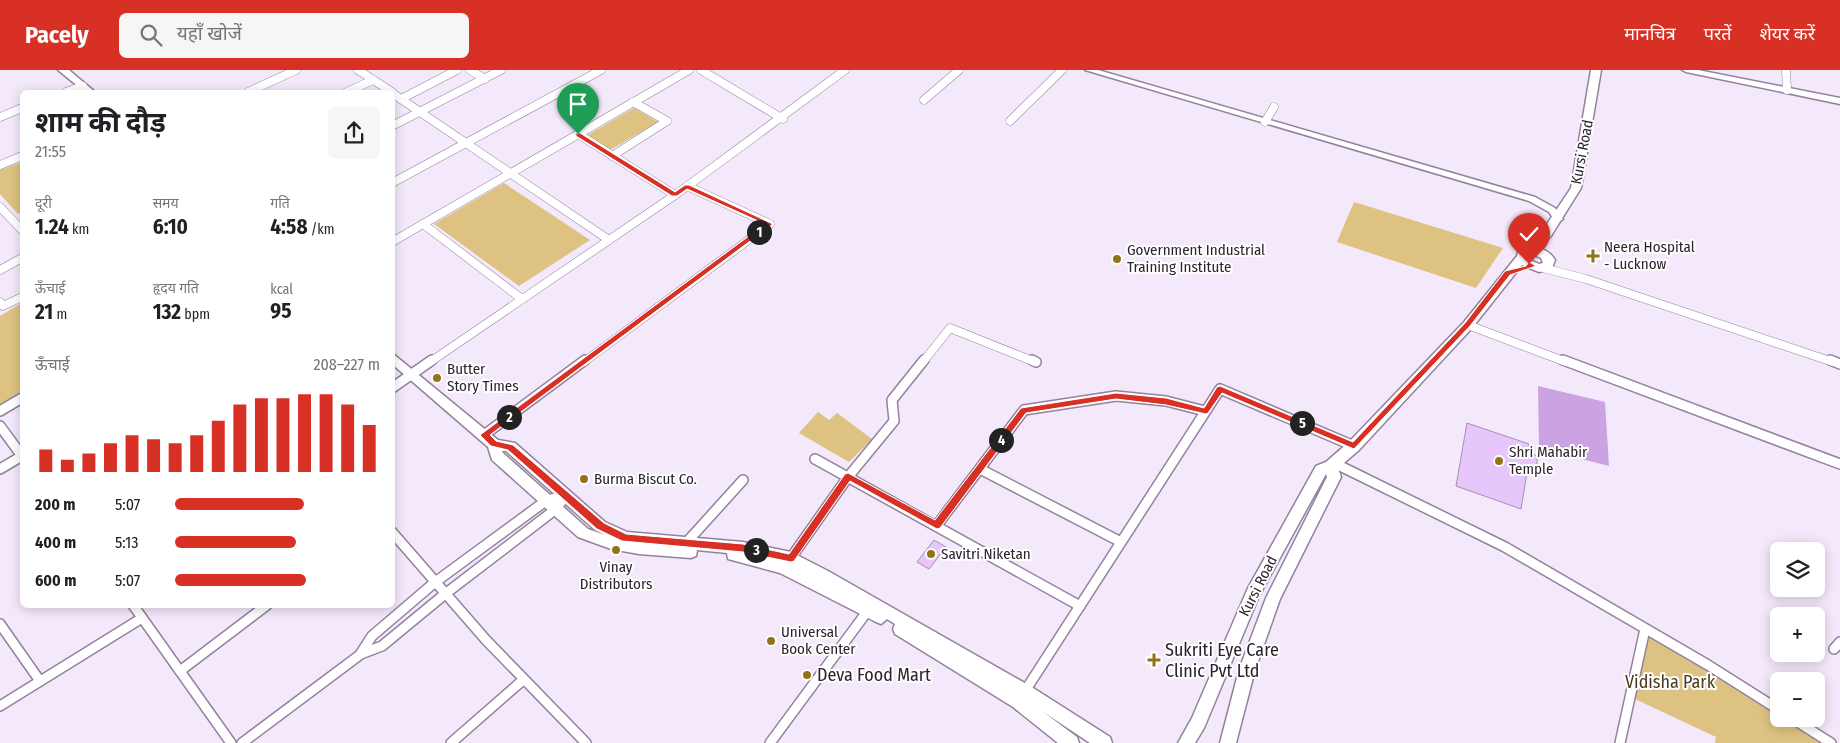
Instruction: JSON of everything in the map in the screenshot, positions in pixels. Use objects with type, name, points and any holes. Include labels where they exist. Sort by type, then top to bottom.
[{"type":"main road","points":[[63,70],[86,89]]},
{"type":"main road","name":"Kursi Road","points":[[1186,743],[1198,723],[1253,594],[1321,470],[1332,465],[1354,446],[1468,324],[1508,273],[1558,219],[1576,188],[1596,70]]},
{"type":"main road","points":[[1542,262],[1547,233]]},
{"type":"main road","points":[[1526,254],[1538,252],[1542,262]]},
{"type":"main road","points":[[1526,254],[1542,262]]},
{"type":"main road","points":[[1508,273],[1542,262]]},
{"type":"main road","points":[[395,360],[489,440],[510,448],[600,526],[625,538],[743,548],[787,563],[1025,691],[1104,743]]},
{"type":"main road","points":[[489,440],[497,456],[583,533],[611,543],[639,548],[738,555],[787,563],[866,610],[869,609],[1018,702],[1071,743]]},
{"type":"main road","name":"Kursi Road","points":[[1228,743],[1247,670],[1273,598],[1334,477],[1332,465]]},
{"type":"street","points":[[252,90],[296,70]]},
{"type":"street","points":[[358,70],[388,90]]},
{"type":"street","points":[[401,99],[457,70]]},
{"type":"street","points":[[470,70],[485,79]]},
{"type":"street","points":[[395,124],[501,70]]},
{"type":"street","points":[[395,181],[601,70]]},
{"type":"street","points":[[395,240],[689,70]]},
{"type":"street","points":[[701,70],[783,119]]},
{"type":"street","points":[[395,386],[675,195],[783,119],[845,70]]},
{"type":"street","points":[[924,100],[959,70]]},
{"type":"street","points":[[1010,120],[1062,70]]},
{"type":"street","points":[[1089,70],[1532,199],[1552,210],[1558,219]]},
{"type":"street","points":[[1686,70],[1840,101]]},
{"type":"street","points":[[1786,70],[1787,90]]},
{"type":"street","points":[[351,90],[373,80]]},
{"type":"street","points":[[395,95],[609,240]]},
{"type":"street","points":[[612,156],[668,121],[634,102]]},
{"type":"street","points":[[1265,122],[1274,107]]},
{"type":"street","points":[[0,117],[20,109]]},
{"type":"street","points":[[578,134],[675,195]]},
{"type":"street","points":[[0,165],[20,157]]},
{"type":"street","points":[[489,440],[770,224],[687,186]]},
{"type":"street","points":[[0,207],[20,228]]},
{"type":"street","points":[[14,221],[20,217]]},
{"type":"street","points":[[423,224],[522,299]]},
{"type":"street","points":[[0,270],[20,259]]},
{"type":"street","points":[[1542,262],[1569,273],[1840,364]]},
{"type":"street","points":[[0,302],[4,306],[20,298]]},
{"type":"street","points":[[1468,324],[1840,464]]},
{"type":"street","points":[[787,563],[848,476],[894,421],[892,400],[950,328],[1036,362]]},
{"type":"street","points":[[1025,691],[1220,389],[1354,446]]},
{"type":"street","points":[[937,526],[1024,410],[1116,396],[1166,401],[1206,411]]},
{"type":"street","points":[[0,410],[20,399]]},
{"type":"street","points":[[0,426],[20,453]]},
{"type":"street","points":[[0,469],[20,457]]},
{"type":"street","points":[[815,459],[1080,606]]},
{"type":"street","points":[[1332,465],[1505,547],[1770,705]]},
{"type":"street","points":[[980,469],[1121,542]]},
{"type":"street","points":[[686,543],[743,480]]},
{"type":"street","points":[[361,654],[372,636],[434,583],[551,504],[566,496]]},
{"type":"street","points":[[242,743],[361,654],[382,646],[551,504]]},
{"type":"street","points":[[395,536],[434,583],[523,680],[586,743]]},
{"type":"street","points":[[135,608],[231,743]]},
{"type":"street","points":[[180,671],[263,608]]},
{"type":"street","points":[[770,743],[869,609]]},
{"type":"street","points":[[0,706],[142,618]]},
{"type":"street","points":[[0,624],[3,635],[40,681]]},
{"type":"street","points":[[1620,743],[1645,629]]},
{"type":"street","points":[[451,743],[523,680]]},
{"type":"street","points":[[1806,727],[1832,743]]},
{"type":"green space","points":[[634,108],[658,122],[610,150],[586,136]]},
{"type":"green space","points":[[20,163],[20,213],[18,214],[0,194],[0,170]]},
{"type":"green space","points":[[504,183],[590,240],[519,286],[434,224]]},
{"type":"green space","points":[[1354,202],[1503,248],[1476,288],[1337,242]]},
{"type":"green space","points":[[20,304],[20,393],[0,405],[0,316]]},
{"type":"green space","points":[[818,412],[829,420],[837,413],[872,439],[849,462],[799,433]]},
{"type":"green space","name":"Vidisha Park","points":[[1648,635],[1770,710],[1770,727],[1799,727],[1824,743],[1715,743],[1716,737],[1635,699]]},
{"type":"shaded area","points":[[1538,386],[1605,402],[1609,466],[1539,448]]},
{"type":"building","name":"Shri Mahabir Temple","points":[[1467,423],[1529,444],[1528,452],[1537,456],[1537,469],[1528,466],[1521,509],[1456,486]]},
{"type":"building","name":"Savitri Niketan","points":[[934,540],[946,547],[929,569],[917,562]]},
{"type":"place","name":"Neera Hospital - Lucknow","points":[[1593,256]]},
{"type":"place","name":"Government Industrial Training Institute","points":[[1117,259]]},
{"type":"place","name":"Butter Story Times","points":[[437,378]]},
{"type":"place","name":"Shri Mahabir Temple","points":[[1499,461]]},
{"type":"place","name":"Burma Biscut Co.","points":[[584,479]]},
{"type":"place","name":"Vinay Distributors","points":[[616,550]]},
{"type":"place","name":"Savitri Niketan","points":[[931,554]]},
{"type":"place","name":"Universal Book Center","points":[[771,641]]},
{"type":"place","name":"Sukriti Eye Care Clinic Pvt Ltd","points":[[1154,660]]},
{"type":"place","name":"Deva Food Mart","points":[[807,675]]},
{"type":"route","points":[[578,134],[675,195],[687,186],[770,224],[484,435],[494,444],[510,448],[600,526],[625,538],[743,548],[791,558],[848,476],[937,526],[1024,410],[1116,396],[1166,401],[1206,411],[1220,389],[1354,446],[1468,324],[1508,273],[1532,266],[1529,264]]}]
